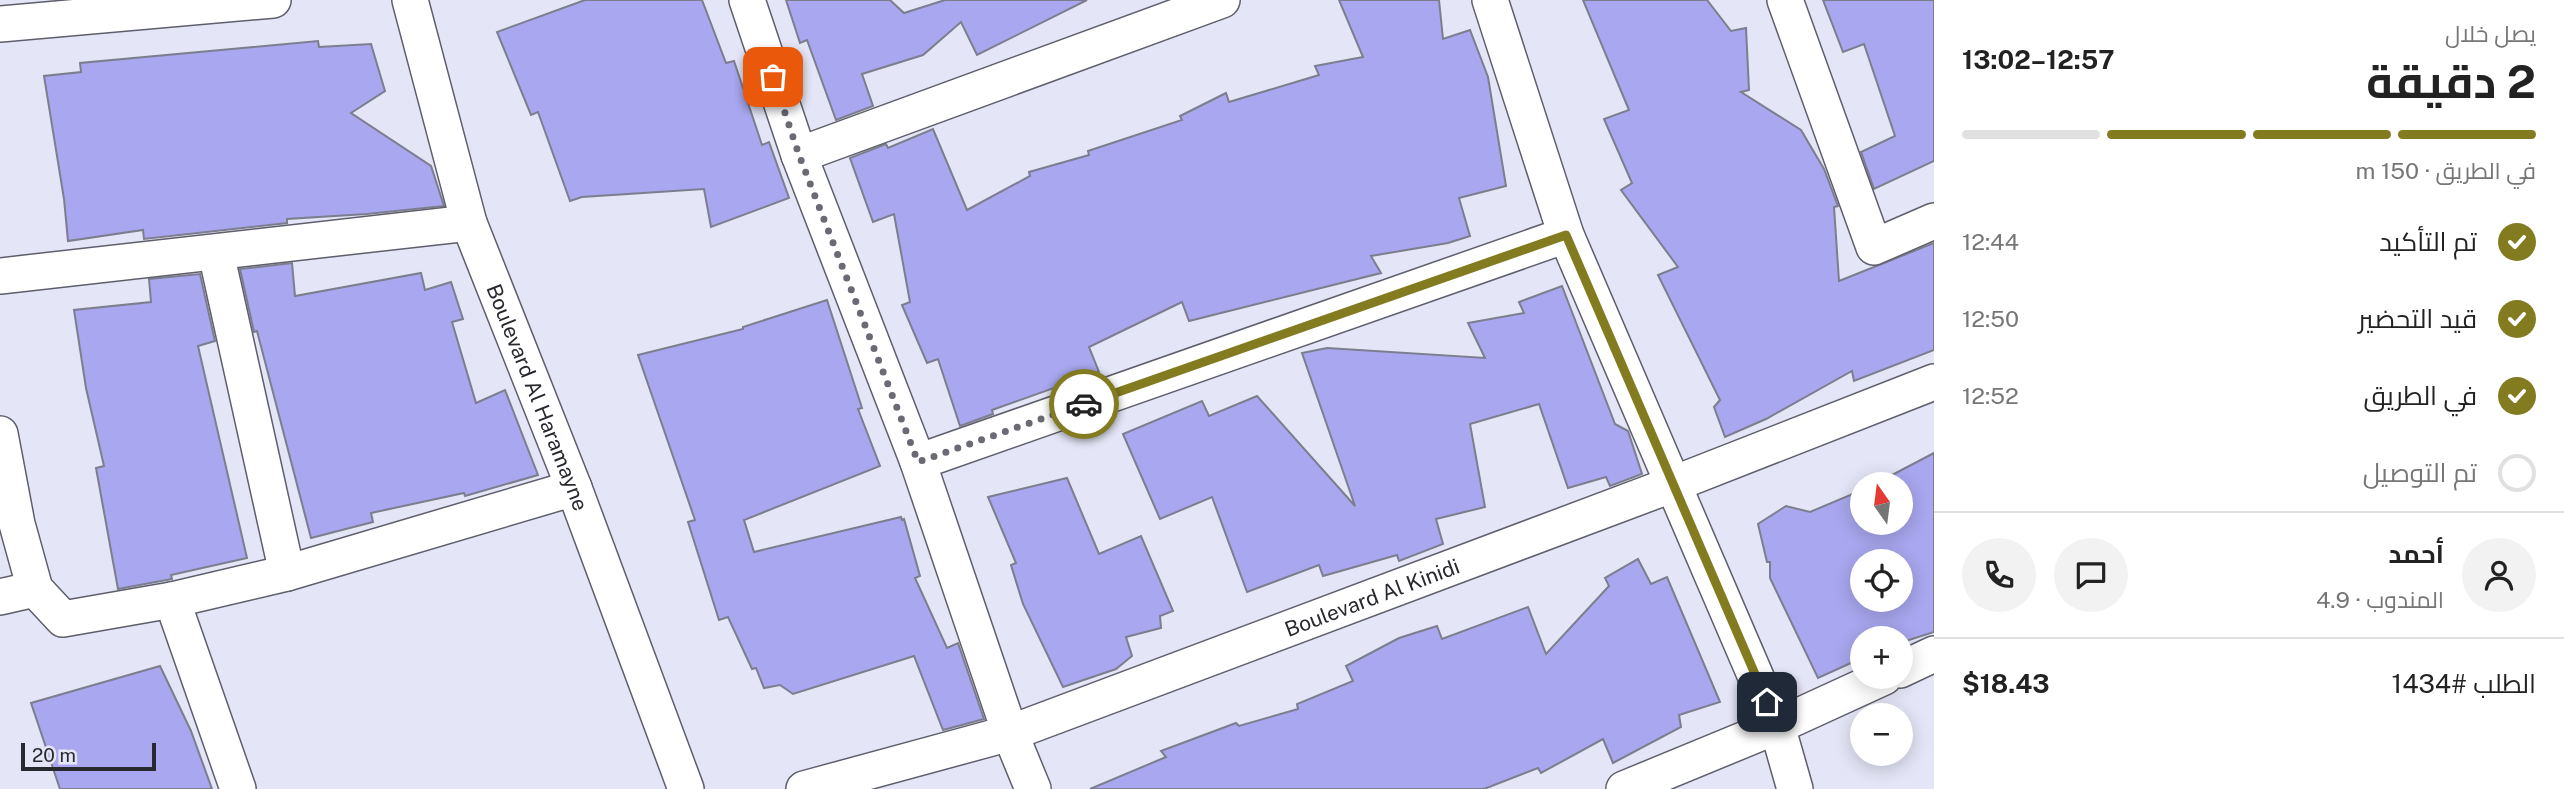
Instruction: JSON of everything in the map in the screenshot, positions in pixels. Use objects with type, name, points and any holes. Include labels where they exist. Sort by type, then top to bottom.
[{"type":"street","points":[[0,24],[273,0]]},
{"type":"street","name":"Boulevard Al Haramayne","points":[[410,0],[469,223],[574,488],[686,789]]},
{"type":"street","points":[[747,0],[799,155],[918,462],[1010,733],[1033,789]]},
{"type":"street","points":[[799,155],[1222,0]]},
{"type":"street","points":[[1490,0],[1566,235],[1671,485],[1777,726],[1795,789]]},
{"type":"street","points":[[1785,0],[1874,247],[1934,221]]},
{"type":"street","points":[[0,276],[469,223]]},
{"type":"street","points":[[918,462],[1566,235]]},
{"type":"street","points":[[216,253],[287,573]]},
{"type":"street","name":"Boulevard Al Kinidi","points":[[804,789],[1010,733],[1671,485],[1934,382]]},
{"type":"street","points":[[0,434],[17,524],[35,589],[63,619],[172,600],[287,573],[574,488]]},
{"type":"street","points":[[0,597],[35,589]]},
{"type":"street","points":[[172,600],[238,789]]},
{"type":"street","points":[[1913,664],[1934,654]]},
{"type":"street","points":[[1624,789],[1777,726],[1858,689]]},
{"type":"building","points":[[585,0],[702,0],[726,63],[734,61],[762,145],[769,142],[789,198],[711,227],[704,189],[582,197],[570,201],[538,112],[531,115],[497,32]]},
{"type":"building","points":[[786,0],[890,0],[904,13],[945,0],[1087,0],[977,55],[961,22],[923,55],[862,74],[873,106],[836,120],[807,40],[800,43]]},
{"type":"building","points":[[1339,0],[1439,0],[1443,39],[1470,30],[1488,77],[1506,186],[1459,198],[1470,236],[1448,243],[1371,256],[1381,273],[1189,321],[1182,302],[1089,347],[1099,372],[992,410],[993,414],[960,426],[938,359],[927,363],[902,305],[910,302],[894,214],[873,222],[850,158],[886,144],[888,148],[933,129],[967,210],[1030,176],[1029,172],[1089,155],[1088,151],[1182,120],[1180,116],[1226,93],[1229,102],[1319,75],[1315,66],[1363,57]]},
{"type":"building","points":[[1583,0],[1707,0],[1731,31],[1746,28],[1749,90],[1741,92],[1801,130],[1824,169],[1838,206],[1834,207],[1839,281],[1934,243],[1934,350],[1854,381],[1852,371],[1766,419],[1725,437],[1714,407],[1720,400],[1658,275],[1678,267],[1621,190],[1632,183],[1604,119],[1629,110]]},
{"type":"building","points":[[1823,0],[1934,0],[1934,161],[1874,189],[1861,152],[1895,136],[1864,44],[1843,52]]},
{"type":"building","points":[[318,41],[319,47],[371,44],[385,91],[351,113],[431,166],[444,206],[287,219],[287,223],[144,239],[143,230],[68,241],[44,76],[81,72],[80,63]]},
{"type":"building","points":[[292,263],[295,296],[421,273],[425,290],[451,282],[463,319],[452,322],[476,403],[505,390],[538,475],[465,496],[464,493],[371,513],[373,522],[311,538],[257,331],[254,332],[240,269]]},
{"type":"building","points":[[200,274],[215,341],[198,346],[247,558],[171,575],[172,579],[118,589],[96,468],[104,466],[86,388],[74,310],[151,302],[149,279]]},
{"type":"building","points":[[1562,286],[1615,424],[1628,431],[1642,474],[1610,486],[1606,477],[1568,488],[1539,404],[1470,424],[1485,507],[1436,519],[1443,544],[1399,561],[1397,555],[1323,576],[1319,565],[1247,592],[1212,497],[1160,519],[1123,434],[1202,401],[1209,416],[1257,396],[1355,506],[1302,353],[1327,348],[1485,358],[1468,323],[1524,313],[1519,302]]},
{"type":"building","points":[[827,300],[862,408],[858,409],[880,466],[744,520],[754,552],[901,517],[904,519],[920,576],[915,578],[947,648],[958,643],[984,719],[943,730],[914,656],[793,694],[780,685],[764,688],[756,668],[752,669],[728,617],[719,620],[688,522],[695,520],[638,355],[743,329]]},
{"type":"building","points":[[1934,453],[1934,632],[1913,639],[1913,626],[1850,626],[1850,663],[1818,678],[1770,578],[1770,562],[1767,562],[1758,524],[1786,506],[1810,512],[1850,495],[1850,536],[1913,536],[1913,472],[1898,472]]},
{"type":"building","points":[[1067,478],[1099,554],[1141,536],[1173,611],[1160,616],[1161,628],[1126,637],[1132,656],[1116,669],[1063,687],[1023,604],[1011,565],[1016,563],[988,497]]},
{"type":"building","points":[[1638,559],[1651,584],[1667,577],[1720,702],[1679,715],[1681,727],[1613,763],[1603,739],[1541,773],[1538,768],[1484,789],[1090,789],[1166,757],[1161,751],[1236,723],[1239,726],[1298,709],[1297,704],[1353,681],[1346,666],[1399,638],[1437,626],[1442,639],[1528,607],[1546,654],[1609,586],[1605,578]]},
{"type":"building","points":[[160,666],[191,731],[212,789],[60,789],[31,703]]},
{"type":"way so far","points":[[773,77],[799,155],[918,462],[1084,404]]},
{"type":"route","points":[[1084,404],[1566,235],[1671,485],[1767,702]]}]
